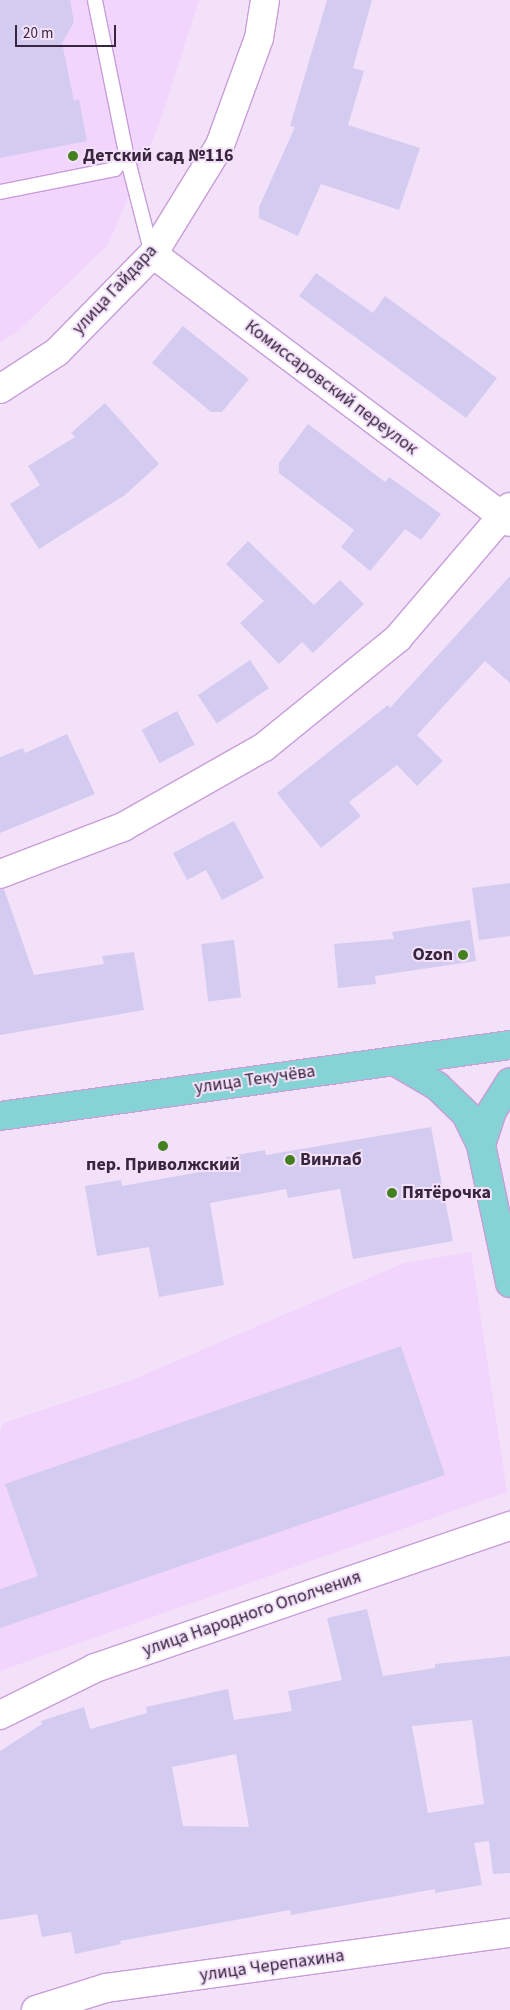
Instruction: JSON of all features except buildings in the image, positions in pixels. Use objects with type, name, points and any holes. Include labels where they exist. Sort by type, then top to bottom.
[{"type":"main road","name":"улица Текучёва","points":[[0,1116],[510,1045]]},
{"type":"main road","points":[[394,1061],[437,1086],[466,1114],[482,1145],[510,1283]]},
{"type":"main road","points":[[482,1145],[492,1111],[510,1082]]},
{"type":"street","name":"улица Гайдара","points":[[0,389],[57,352],[153,254],[220,145],[259,38],[265,0]]},
{"type":"street","name":"Комиссаровский переулок","points":[[153,254],[508,515]]},
{"type":"street","points":[[0,874],[123,827],[264,747],[398,638],[508,515]]},
{"type":"street","name":"улица Народного Ополчения","points":[[0,1715],[95,1668],[510,1526]]},
{"type":"street","name":"улица Черепахина","points":[[36,2010],[106,1988],[510,1933]]},
{"type":"lane","points":[[95,0],[126,152],[153,254]]},
{"type":"lane","points":[[0,192],[115,169],[126,152]]},
{"type":"shaded area","name":"Детский сад №116","points":[[0,0],[199,0],[159,125],[108,245],[18,331],[0,343]]},
{"type":"shaded area","points":[[471,1252],[507,1492],[0,1671],[0,1433],[3,1423],[132,1380],[404,1263]]},
{"type":"place","name":"Детский сад №116","points":[[73,156]]},
{"type":"place","name":"Ozon","points":[[463,955]]},
{"type":"place","name":"пер. Приволжский","points":[[163,1146]]},
{"type":"place","name":"Винлаб","points":[[290,1160]]},
{"type":"place","name":"Пятёрочка","points":[[392,1193]]}]
